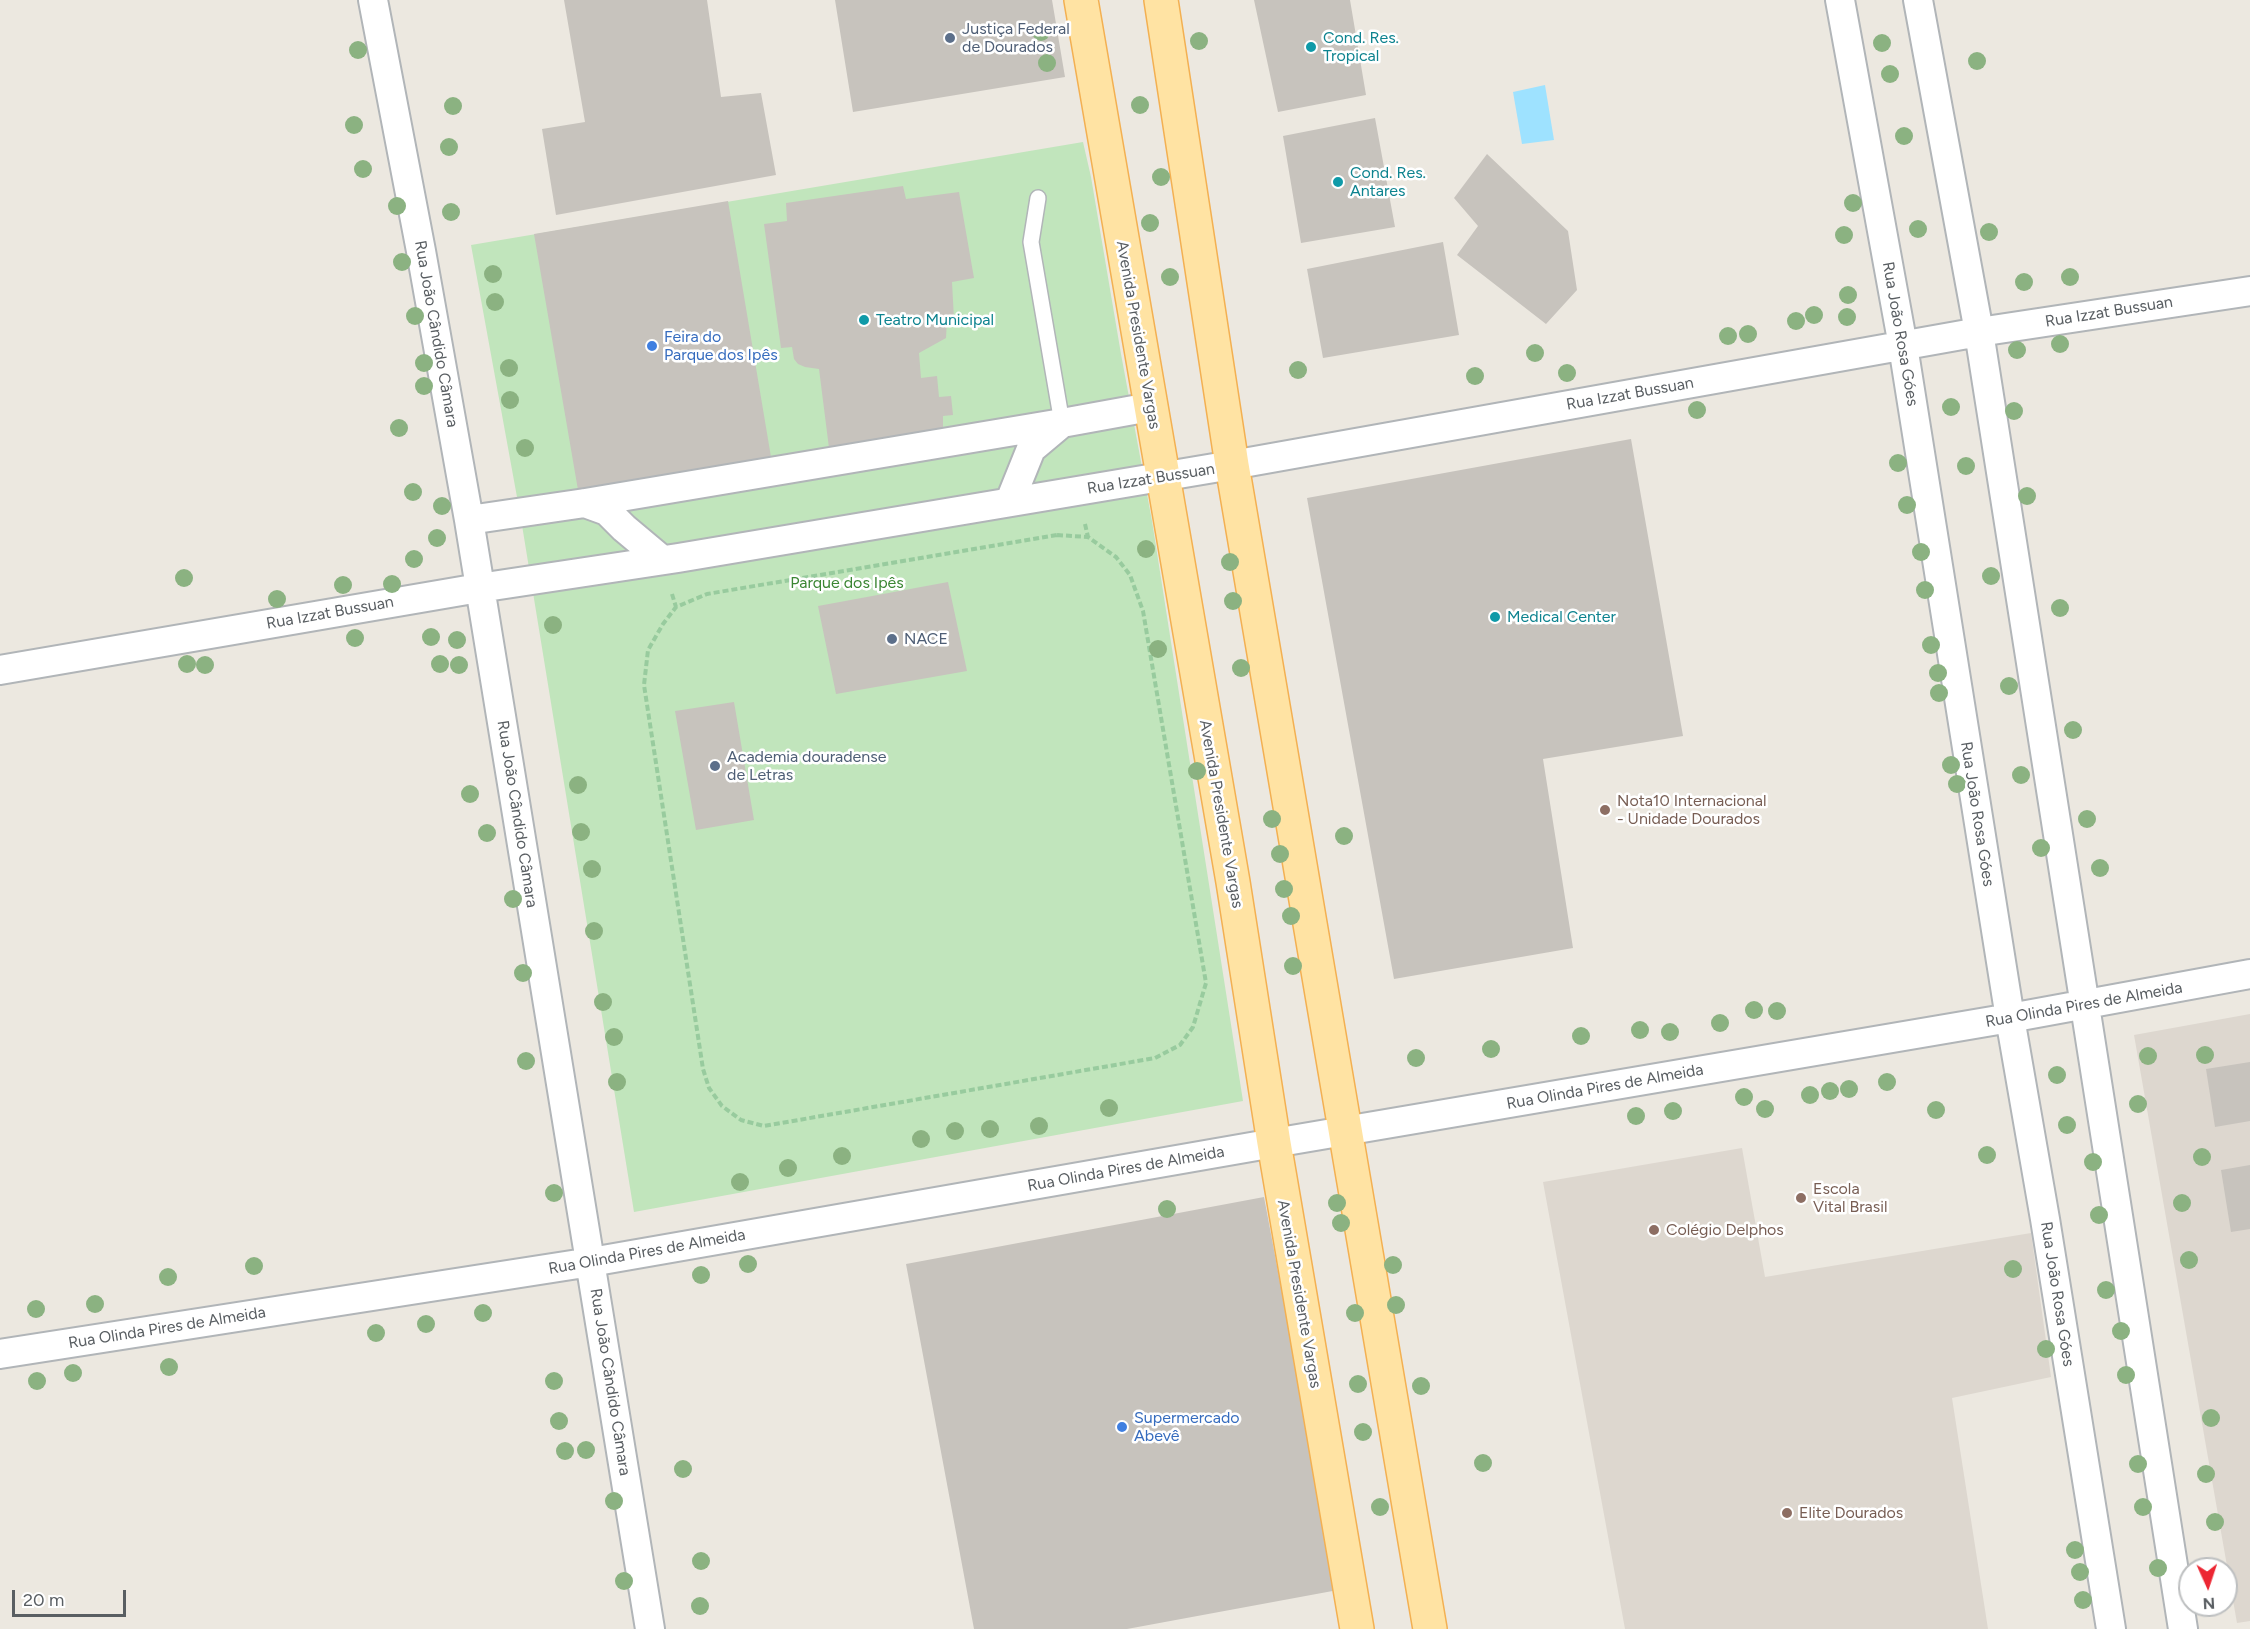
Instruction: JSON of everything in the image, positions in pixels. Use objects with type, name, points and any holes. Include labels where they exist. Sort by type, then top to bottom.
[{"type":"main road","name":"Avenida Presidente Vargas","points":[[1081,0],[1233,882],[1274,1143],[1357,1629]]},
{"type":"main road","points":[[1161,0],[1232,465],[1430,1629]]},
{"type":"street","name":"Rua João Cândido Câmara","points":[[373,0],[469,520],[650,1629]]},
{"type":"street","name":"Rua João Rosa Góes","points":[[1840,0],[1903,346],[2010,1018],[2111,1629]]},
{"type":"street","points":[[1918,0],[1979,332],[2183,1629]]},
{"type":"street","name":"Rua Izzat Bussuan","points":[[0,670],[479,588],[678,558],[1162,477],[1979,332],[2250,291]]},
{"type":"street","points":[[469,520],[585,503],[1150,407]]},
{"type":"street","points":[[1010,501],[1031,449],[1062,423]]},
{"type":"street","points":[[585,503],[607,511],[662,559]]},
{"type":"street","name":"Rua Olinda Pires de Almeida","points":[[0,1354],[591,1262],[2010,1018],[2250,974]]},
{"type":"lane","points":[[1038,198],[1030,243],[1062,423]]},
{"type":"path","points":[[1057,535],[1088,537],[1116,557],[1130,575],[1143,611],[1206,983],[1193,1027],[1180,1045],[1155,1058],[764,1126],[741,1120],[722,1106],[709,1088],[703,1069],[644,685],[648,650],[663,624],[676,607],[707,594],[1057,535]]},
{"type":"shaded area","points":[[2250,1014],[2250,1621],[2237,1623],[2238,1557],[2225,1557],[2134,1035]]},
{"type":"shaded area","name":"Elite Dourados","points":[[1742,1148],[1765,1277],[2031,1233],[2051,1377],[1952,1398],[1988,1629],[1625,1629],[1543,1182]]},
{"type":"green space","name":"Parque dos Ipês","points":[[1083,142],[1152,521],[1243,1101],[634,1212],[521,519],[471,245]]},
{"type":"water","points":[[1545,85],[1554,140],[1522,144],[1513,92]]},
{"type":"building","points":[[564,0],[707,0],[721,97],[761,93],[776,175],[556,215],[542,129],[585,122]]},
{"type":"building","name":"Justiça Federal de Dourados","points":[[835,0],[1052,0],[1065,77],[853,112]]},
{"type":"building","name":"Cond. Res. Tropical","points":[[1254,0],[1350,0],[1366,95],[1278,112]]},
{"type":"building","name":"Cond. Res. Antares","points":[[1375,118],[1395,227],[1301,243],[1283,136]]},
{"type":"building","points":[[1487,154],[1568,231],[1577,290],[1546,324],[1457,255],[1478,226],[1454,198]]},
{"type":"building","name":"Teatro Municipal","points":[[903,186],[906,199],[959,192],[974,278],[952,282],[954,319],[947,320],[946,338],[919,353],[921,378],[937,376],[939,397],[951,396],[953,415],[943,416],[943,432],[829,448],[819,369],[798,364],[794,359],[792,347],[781,348],[764,224],[787,221],[786,203]]},
{"type":"building","name":"Feira do Parque dos Ipês","points":[[728,201],[771,457],[578,490],[534,234]]},
{"type":"building","points":[[1443,242],[1459,335],[1323,358],[1307,269]]},
{"type":"building","name":"Medical Center","points":[[1631,439],[1683,736],[1543,759],[1573,948],[1394,979],[1307,498]]},
{"type":"building","name":"NACE","points":[[948,582],[967,671],[836,694],[818,606]]},
{"type":"building","name":"Academia douradense de Letras","points":[[734,702],[754,820],[696,830],[675,711]]},
{"type":"building","points":[[2250,1062],[2250,1121],[2215,1127],[2206,1069]]},
{"type":"building","points":[[2250,1165],[2250,1229],[2231,1232],[2221,1170]]},
{"type":"building","name":"Supermercado Abevê","points":[[1264,1197],[1338,1590],[1127,1629],[974,1629],[906,1264]]},
{"type":"place","name":"Justiça Federal de Dourados","points":[[950,38]]},
{"type":"place","name":"Cond. Res. Tropical","points":[[1311,47]]},
{"type":"place","name":"Cond. Res. Antares","points":[[1338,182]]},
{"type":"place","name":"Teatro Municipal","points":[[864,320]]},
{"type":"place","name":"Feira do Parque dos Ipês","points":[[652,346]]},
{"type":"place","name":"Medical Center","points":[[1495,617]]},
{"type":"place","name":"NACE","points":[[892,639]]},
{"type":"place","name":"Academia douradense de Letras","points":[[715,766]]},
{"type":"place","name":"Nota10 Internacional - Unidade Dourados","points":[[1605,810]]},
{"type":"place","name":"Escola Vital Brasil","points":[[1801,1198]]},
{"type":"place","name":"Colégio Delphos","points":[[1654,1230]]},
{"type":"place","name":"Supermercado Abevê","points":[[1122,1427]]},
{"type":"place","name":"Elite Dourados","points":[[1787,1513]]}]
